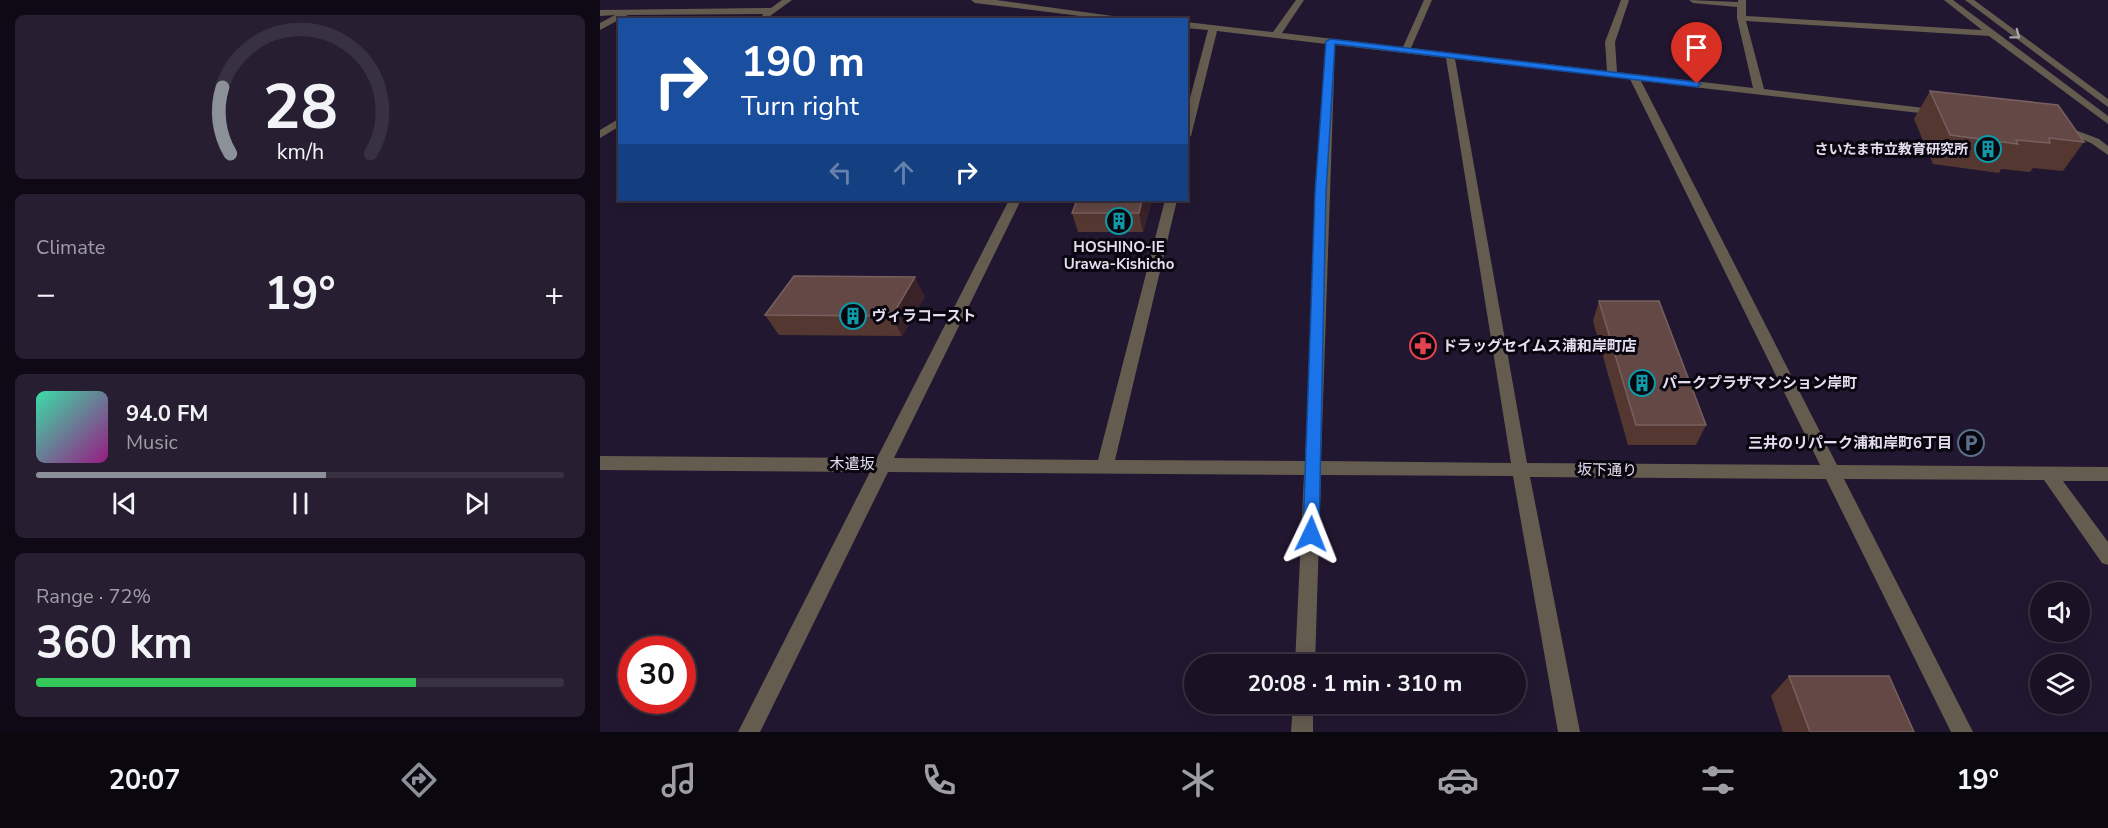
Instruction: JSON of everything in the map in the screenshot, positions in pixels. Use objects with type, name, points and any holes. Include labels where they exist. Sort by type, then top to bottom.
[{"type":"street","points":[[600,27],[629,11],[637,0]]},
{"type":"street","points":[[764,18],[788,0]]},
{"type":"street","points":[[975,0],[1103,18]]},
{"type":"street","points":[[1040,8],[1047,0]]},
{"type":"street","points":[[1276,35],[1300,0]]},
{"type":"street","points":[[1406,50],[1428,0]]},
{"type":"street","points":[[1612,75],[1610,42],[1625,0]]},
{"type":"street","points":[[1693,0],[1742,2],[1741,18],[1758,90]]},
{"type":"street","points":[[1948,0],[2108,121]]},
{"type":"street","points":[[1970,0],[2108,104]]},
{"type":"street","points":[[600,12],[773,11]]},
{"type":"street","points":[[1741,18],[1990,33]]},
{"type":"street","points":[[1188,25],[1635,79],[1758,90],[1950,113]]},
{"type":"street","points":[[1188,128],[1213,28]]},
{"type":"street","points":[[1305,654],[1314,468],[1321,193],[1331,41]]},
{"type":"street","points":[[1450,55],[1520,469],[1569,732]]},
{"type":"street","points":[[1635,79],[1962,732]]},
{"type":"street","points":[[600,135],[618,122]]},
{"type":"street","points":[[2044,125],[2076,132],[2096,141],[2108,152]]},
{"type":"street","points":[[749,732],[1014,201]]},
{"type":"street","points":[[1105,465],[1171,201]]},
{"type":"street","name":"木遣坂","points":[[600,463],[1105,465]]},
{"type":"street","name":"坂下通り","points":[[1105,465],[2108,474]]},
{"type":"street","points":[[2049,474],[2108,557]]},
{"type":"street","points":[[1302,732],[1303,714]]},
{"type":"building","points":[[1930,91],[2058,105],[2084,142],[2049,138],[2050,143],[2016,140],[2018,144],[1950,135]]},
{"type":"building","points":[[1077,201],[1142,201],[1139,213],[1072,213]]},
{"type":"building","points":[[794,276],[915,277],[892,316],[765,315]]},
{"type":"building","name":"パークプラザマンション岸町","points":[[1599,301],[1659,301],[1706,425],[1636,425]]},
{"type":"building","points":[[1789,676],[1889,676],[1914,732],[1810,732]]},
{"type":"place","name":"さいたま市立教育研究所","points":[[1988,149]]},
{"type":"place","name":"HOSHINO-IE Urawa-Kishicho","points":[[1119,221]]},
{"type":"place","name":"ヴィラコースト","points":[[853,316]]},
{"type":"place","name":"ドラッグセイムス浦和岸町店","points":[[1423,346]]},
{"type":"place","name":"パークプラザマンション岸町","points":[[1642,383]]},
{"type":"place","name":"三井のリパーク浦和岸町6丁目","points":[[1971,443]]},
{"type":"route","points":[[1311,534],[1321,193],[1331,41],[1635,79],[1697,84]]}]
